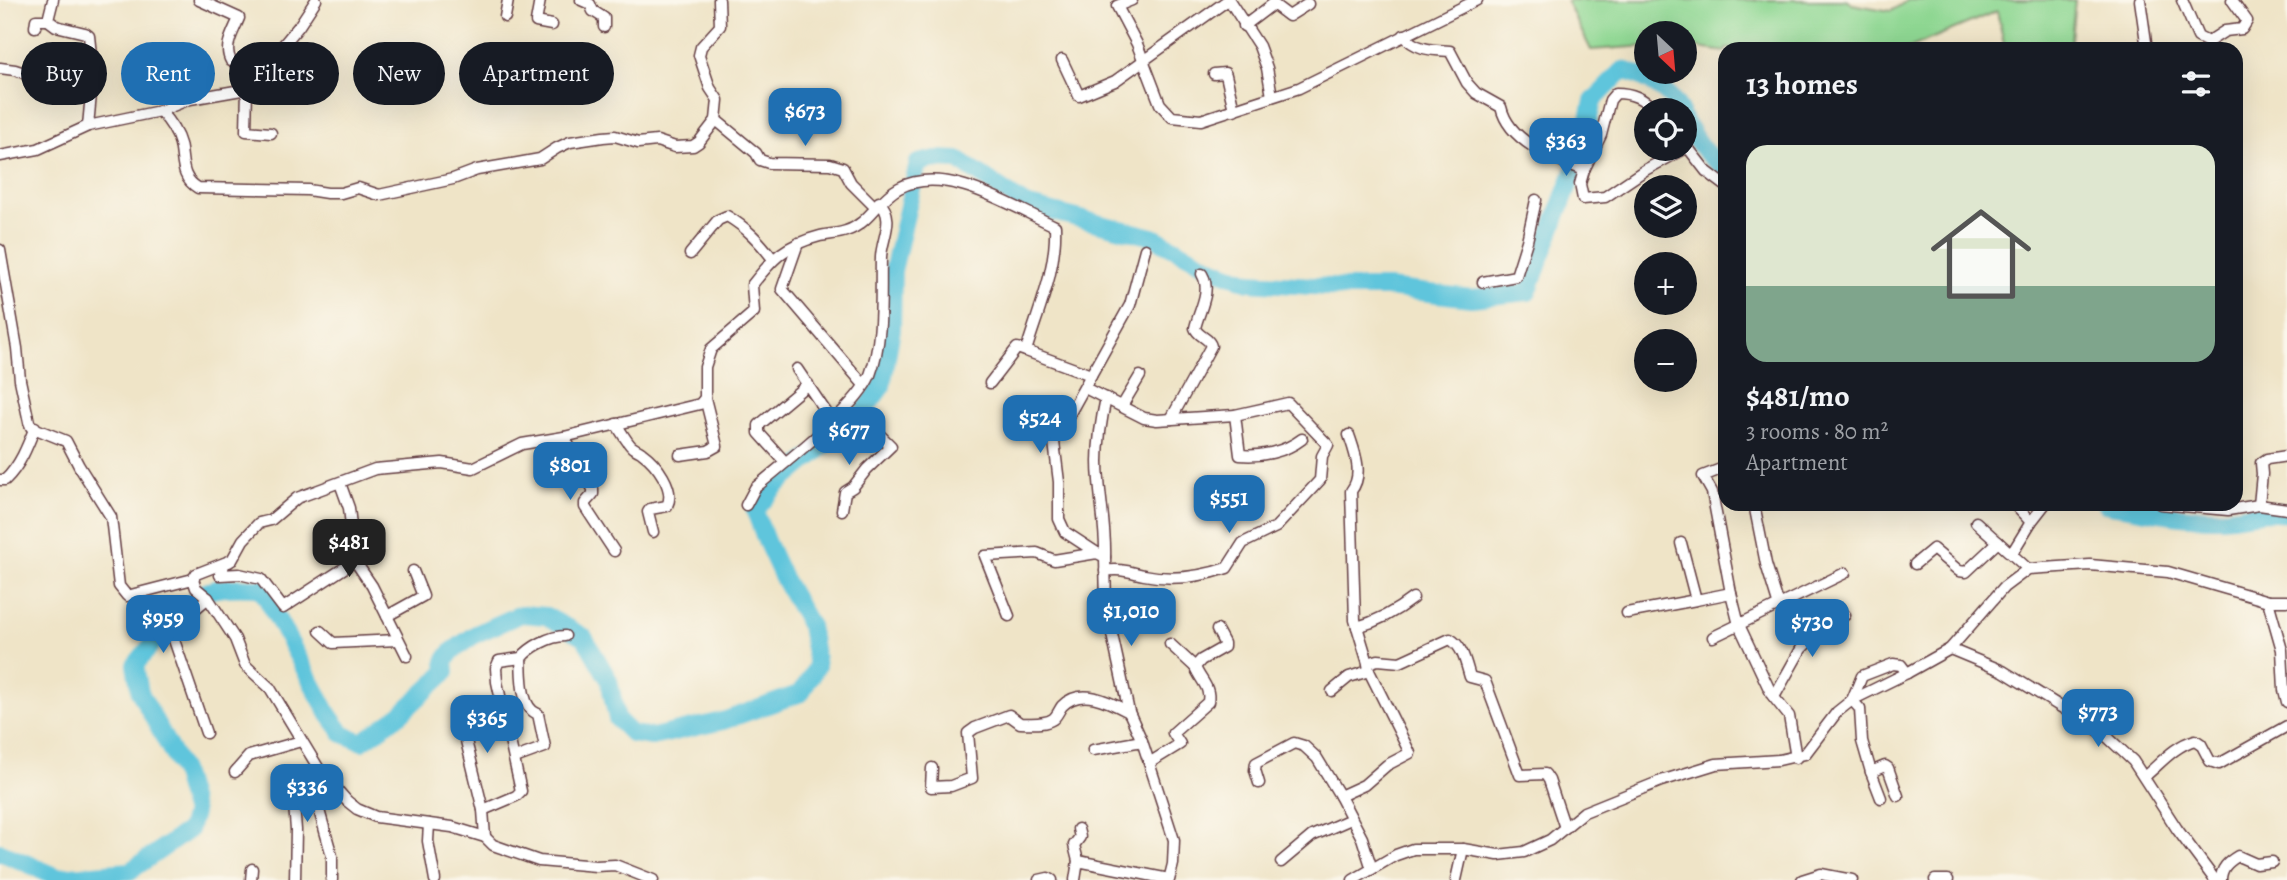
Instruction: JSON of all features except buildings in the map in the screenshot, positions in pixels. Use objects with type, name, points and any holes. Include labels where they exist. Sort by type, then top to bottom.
[{"type":"street","points":[[48,20],[53,0]]},
{"type":"street","points":[[199,0],[239,18],[227,45],[229,58]]},
{"type":"street","points":[[286,42],[316,0]]},
{"type":"street","points":[[505,17],[508,0]]},
{"type":"street","points":[[540,0],[536,22],[552,25]]},
{"type":"street","points":[[581,0],[590,4],[593,11],[604,18],[604,27]]},
{"type":"street","points":[[160,111],[169,121],[180,143],[182,169],[189,183],[198,188],[341,193],[358,188],[380,195],[477,170],[540,159],[570,142],[615,136],[638,143],[657,141],[675,147],[692,146],[699,142],[716,120],[718,100],[710,88],[699,55],[701,47],[720,26],[719,0]]},
{"type":"street","points":[[1132,0],[1117,6],[1144,60],[1160,104],[1172,117],[1201,120],[1299,88],[1476,0]]},
{"type":"street","points":[[1062,60],[1079,96],[1115,81],[1229,0],[1259,46],[1268,68],[1272,96]]},
{"type":"street","points":[[2140,0],[2146,42]]},
{"type":"street","points":[[2182,0],[2199,37],[2208,42],[2225,31],[2242,29],[2247,21],[2232,0]]},
{"type":"street","points":[[1244,26],[1273,4],[1289,16],[1308,4]]},
{"type":"street","points":[[35,27],[36,20],[48,20],[56,26],[85,33],[89,36],[89,42]]},
{"type":"street","points":[[1404,35],[1407,40],[1423,49],[1450,51],[1467,83],[1476,93],[1501,107],[1504,120],[1535,150],[1584,170]]},
{"type":"street","points":[[0,68],[21,73]]},
{"type":"street","points":[[1214,74],[1225,73],[1234,110]]},
{"type":"street","points":[[0,156],[38,149],[88,126],[160,111],[190,99],[229,92]]},
{"type":"street","points":[[1639,98],[1628,93],[1616,93],[1610,100],[1601,135],[1580,184],[1583,199],[1605,197],[1660,161]]},
{"type":"street","points":[[88,126],[90,105]]},
{"type":"street","points":[[247,105],[246,131],[271,133]]},
{"type":"street","points":[[716,120],[756,153],[760,160],[769,163],[830,164],[843,168],[852,183],[886,209],[889,218],[881,248],[878,334],[870,375],[853,401],[755,488],[746,505]]},
{"type":"street","points":[[1697,159],[1706,171],[1718,180]]},
{"type":"street","points":[[680,455],[708,451],[716,446],[705,398],[705,367],[711,349],[754,312],[752,285],[773,259],[788,247],[846,231],[868,219],[877,204],[901,187],[933,181],[964,184],[1055,226],[1056,244],[1050,274],[1026,351]]},
{"type":"street","points":[[1483,282],[1516,275],[1531,229],[1536,200]]},
{"type":"street","points":[[690,254],[718,220],[727,216],[757,238],[773,259]]},
{"type":"street","points":[[798,243],[782,289],[864,385]]},
{"type":"street","points":[[1101,555],[1065,532],[1059,519],[1059,482],[1054,442],[1130,306],[1145,249]]},
{"type":"street","points":[[0,250],[29,422],[31,427],[65,441],[108,510],[113,523],[119,586],[122,592],[127,596],[194,583]]},
{"type":"street","points":[[1171,419],[1211,346],[1209,340],[1195,328],[1206,290],[1206,280],[1202,274]]},
{"type":"street","points":[[990,383],[1017,348],[1091,375]]},
{"type":"street","points":[[797,369],[832,422]]},
{"type":"street","points":[[1122,406],[1139,376]]},
{"type":"street","points":[[785,462],[759,433],[759,425],[808,384]]},
{"type":"street","points":[[1085,388],[1144,418],[1235,415],[1291,404],[1328,446],[1322,456],[1320,480],[1276,527],[1242,543],[1227,568],[1182,579],[1130,571],[1105,571]]},
{"type":"street","points":[[355,561],[283,608],[261,579],[239,574],[219,575],[225,563],[232,560],[243,540],[260,523],[271,520],[297,498],[382,468],[442,463],[473,468],[522,444],[564,437],[695,406],[705,398]]},
{"type":"street","points":[[1079,861],[1169,879],[1173,864],[1174,841],[1142,741],[1129,712],[1106,607],[1105,571],[1101,555],[1099,449],[1106,398]]},
{"type":"street","points":[[1235,415],[1240,455],[1280,451],[1302,439]]},
{"type":"street","points":[[842,510],[845,492],[853,487],[891,446],[866,421]]},
{"type":"street","points":[[616,424],[633,448],[642,452],[658,469],[669,491],[670,500],[667,506],[649,509],[653,532]]},
{"type":"street","points":[[0,480],[5,480],[14,469],[35,427]]},
{"type":"street","points":[[1340,796],[1364,785],[1387,765],[1410,753],[1368,667],[1355,620],[1351,491],[1356,485],[1357,469],[1349,435]]},
{"type":"street","points":[[564,437],[593,489],[593,494],[585,503],[586,507],[614,551]]},
{"type":"street","points":[[2259,505],[2261,463],[2267,459],[2287,456]]},
{"type":"street","points":[[1718,470],[1703,476],[1712,492],[1739,625],[1774,697],[1789,716],[1796,758]]},
{"type":"street","points":[[340,483],[349,508],[355,561],[372,586],[407,656]]},
{"type":"street","points":[[2243,508],[2259,505],[2287,509]]},
{"type":"street","points":[[1755,511],[1766,564],[1779,603]]},
{"type":"street","points":[[2021,511],[2031,522]]},
{"type":"street","points":[[2012,553],[2040,511]]},
{"type":"street","points":[[1976,522],[2028,569]]},
{"type":"street","points":[[1915,564],[1933,549],[1959,571],[1966,572],[1998,542]]},
{"type":"street","points":[[1681,543],[1696,600]]},
{"type":"street","points":[[1009,615],[985,556],[1037,553],[1054,560],[1101,555]]},
{"type":"street","points":[[194,583],[196,573],[232,560]]},
{"type":"street","points":[[1353,880],[1404,851],[1463,849],[1498,855],[1524,852],[1543,844],[1584,812],[1661,781],[1716,764],[1796,758],[1805,754],[1837,712],[1852,700],[1950,649],[2004,587],[2028,569],[2090,565],[2168,572],[2268,601],[2287,601]]},
{"type":"street","points":[[387,617],[423,596],[413,571]]},
{"type":"street","points":[[1713,637],[1845,573]]},
{"type":"street","points":[[194,583],[208,598],[234,639],[245,665],[270,688],[319,769],[357,809],[376,817],[452,827],[485,837],[493,845],[539,861],[615,865],[633,877],[653,880]]},
{"type":"street","points":[[1628,613],[1731,593]]},
{"type":"street","points":[[206,733],[172,634],[175,626],[208,598]]},
{"type":"street","points":[[1357,627],[1394,613],[1413,598]]},
{"type":"street","points":[[2268,601],[2281,650],[2287,702]]},
{"type":"street","points":[[1774,697],[1801,649],[1822,628],[1845,615]]},
{"type":"street","points":[[1195,667],[1201,660],[1224,647],[1217,630]]},
{"type":"street","points":[[320,631],[333,643],[398,640]]},
{"type":"street","points":[[483,810],[522,791],[497,682],[496,668],[499,661],[521,658],[555,636],[565,636]]},
{"type":"street","points":[[1332,691],[1349,677],[1378,660],[1400,662],[1450,639],[1456,642],[1469,677],[1485,681],[1520,775],[1545,774],[1565,828]]},
{"type":"street","points":[[1149,763],[1180,744],[1173,733],[1208,702],[1206,683],[1195,667],[1170,644]]},
{"type":"street","points":[[1950,649],[2003,671],[2103,733],[2133,761],[2177,829],[2218,880]]},
{"type":"street","points":[[514,758],[545,747],[538,714],[532,712],[528,706],[521,658]]},
{"type":"street","points":[[1852,700],[1862,676],[1893,664],[1901,665],[1907,673]]},
{"type":"street","points":[[932,768],[931,787],[951,786],[972,778],[968,733],[975,727],[1009,715],[1020,723],[1042,723],[1054,719],[1064,704],[1082,696],[1098,698],[1129,712]]},
{"type":"street","points":[[1852,700],[1860,709],[1862,741],[1881,798]]},
{"type":"street","points":[[458,708],[483,810],[485,837]]},
{"type":"street","points":[[2144,777],[2167,756],[2189,742],[2195,740],[2201,744],[2210,761],[2218,764],[2287,726]]},
{"type":"street","points":[[235,772],[248,756],[301,741]]},
{"type":"street","points":[[1093,750],[1142,741]]},
{"type":"street","points":[[1259,783],[1256,763],[1294,743],[1304,746],[1317,758],[1340,796],[1362,838],[1372,869]]},
{"type":"street","points":[[1871,772],[1885,766],[1888,768],[1898,796]]},
{"type":"street","points":[[295,880],[296,830],[292,778],[319,769]]},
{"type":"street","points":[[319,769],[317,803],[332,856],[332,880]]},
{"type":"street","points":[[1281,862],[1312,836],[1351,819]]},
{"type":"street","points":[[429,824],[428,842],[435,880]]},
{"type":"street","points":[[1074,880],[1079,861],[1074,845],[1080,837],[1078,829]]},
{"type":"street","points":[[1456,880],[1463,849]]},
{"type":"street","points":[[2218,880],[2230,861],[2238,856],[2256,864],[2272,862]]},
{"type":"street","points":[[1802,880],[1821,874],[1852,880]]},
{"type":"street","points":[[1039,880],[1048,877],[1052,880]]},
{"type":"green space","points":[[1570,0],[1846,0],[1852,4],[1891,11],[1908,0],[2075,0],[2071,42],[2004,42],[1997,11],[1924,42],[1718,42],[1718,51],[1698,48],[1698,21],[1634,21],[1634,47],[1591,50],[1567,2]]},
{"type":"waterway","points":[[0,852],[58,877],[130,871],[189,830],[194,813],[182,771],[140,693],[135,665],[181,611],[202,594],[212,590],[261,588],[329,715],[343,734],[362,742],[401,714],[446,672],[445,661],[452,651],[476,634],[521,614],[546,616],[584,637],[609,680],[617,719],[632,734],[652,737],[723,721],[801,693],[817,666],[810,626],[783,578],[755,511],[776,486],[862,414],[882,386],[892,329],[893,271],[918,163],[936,159],[958,160],[1025,205],[1153,237],[1214,269],[1249,282],[1388,288],[1471,298],[1528,292],[1580,156],[1593,101],[1623,70],[1655,85],[1672,98]]},
{"type":"waterway","points":[[1697,141],[1718,162]]},
{"type":"waterway","points":[[2146,511],[2207,518],[2287,513]]}]
